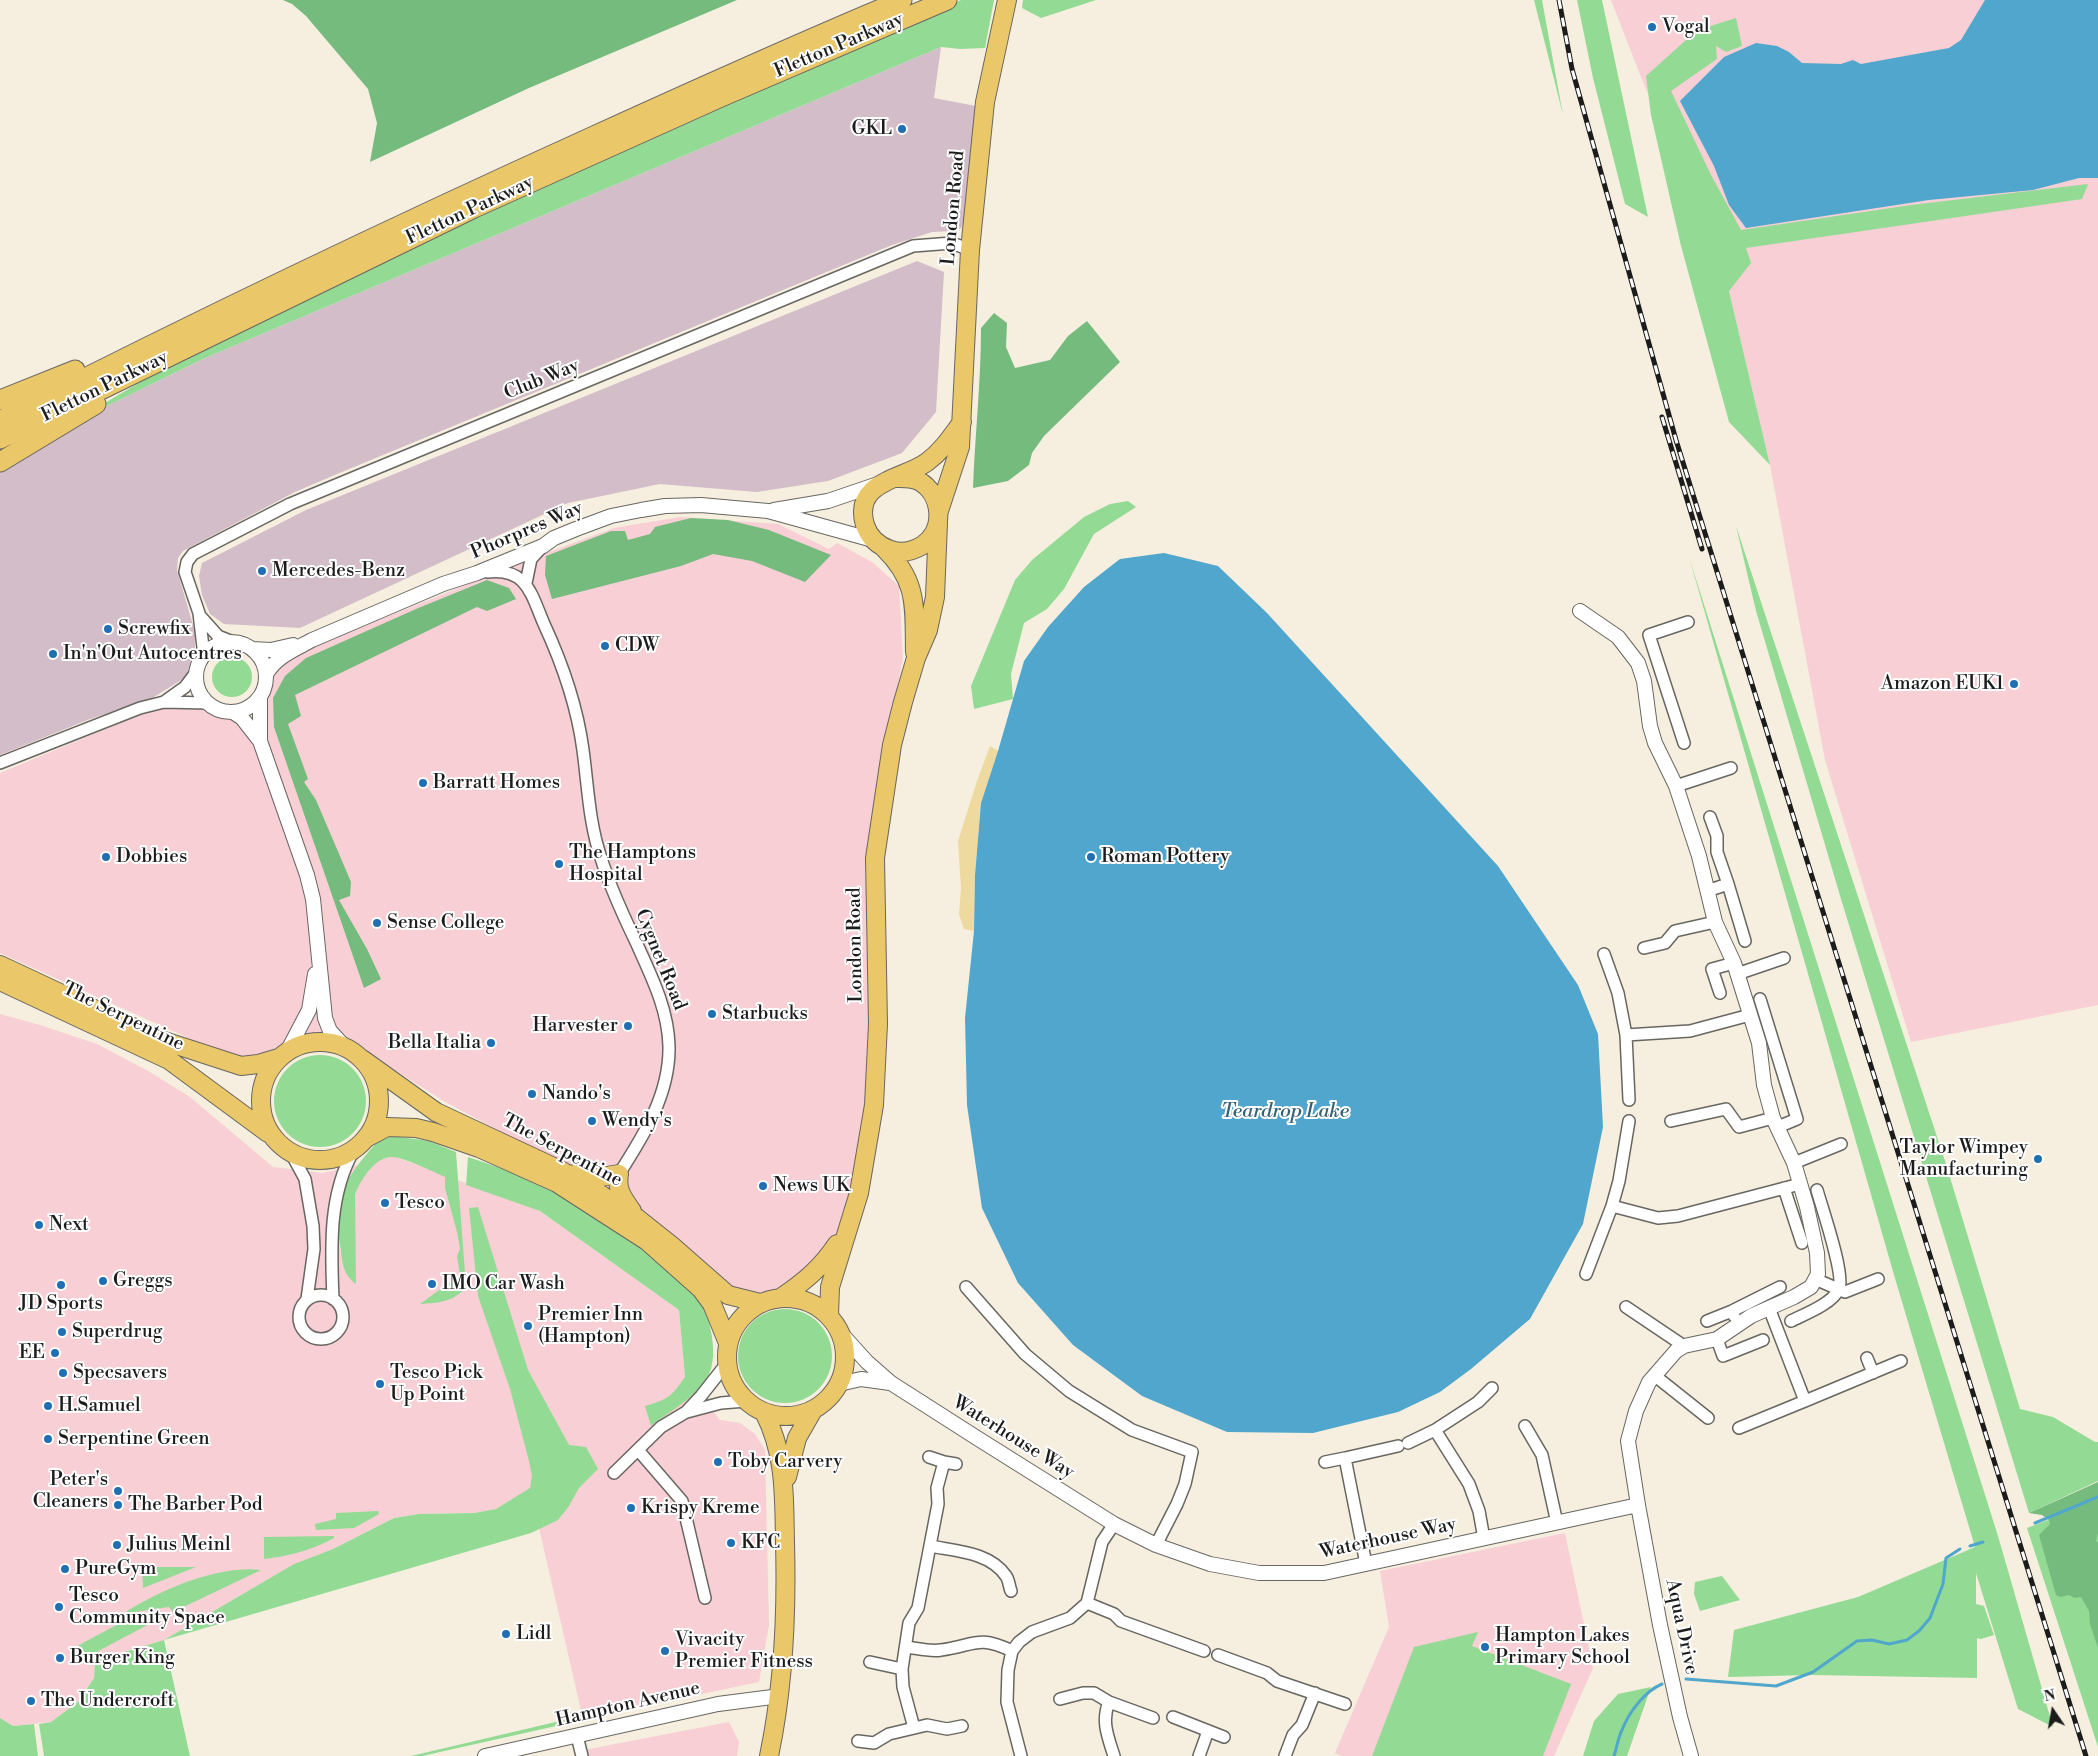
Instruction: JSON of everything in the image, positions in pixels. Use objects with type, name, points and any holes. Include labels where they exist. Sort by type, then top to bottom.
[{"type":"highway","name":"Fletton Parkway","points":[[0,439],[211,325],[466,194],[714,82],[902,0]]},
{"type":"highway","name":"Fletton Parkway","points":[[0,421],[720,97],[947,0]]},
{"type":"highway","points":[[0,400],[211,325]]},
{"type":"highway","points":[[0,462],[211,325]]},
{"type":"main road","name":"London Road","points":[[829,1316],[830,1287],[859,1193],[874,1105],[878,1024],[875,858],[892,745],[916,658],[928,630],[935,597],[938,517],[960,447],[970,250],[985,102],[1007,0]]},
{"type":"main road","points":[[888,480],[905,477],[923,484],[935,499],[938,517],[934,533],[926,543],[917,549],[900,552],[879,544],[867,531],[864,509],[870,494],[888,480],[911,472],[929,461],[944,447],[962,422]]},
{"type":"main road","name":"London Road","points":[[879,544],[902,568],[908,578],[912,592],[916,658]]},
{"type":"main road","name":"The Serpentine","points":[[0,965],[158,1039],[241,1066],[258,1064],[283,1054]]},
{"type":"main road","name":"The Serpentine","points":[[0,981],[169,1060],[245,1114],[271,1136]]},
{"type":"main road","points":[[0,994],[43,1002]]},
{"type":"main road","points":[[322,1041],[344,1046],[362,1059],[372,1072],[378,1088],[380,1105],[376,1122],[368,1137],[354,1150],[339,1158],[323,1161],[307,1159],[291,1153],[280,1146],[271,1136],[263,1121],[260,1104],[262,1088],[268,1072],[283,1054],[299,1045],[322,1041]]},
{"type":"main road","name":"The Serpentine","points":[[362,1059],[436,1112],[562,1171],[637,1218],[728,1295],[760,1303]]},
{"type":"main road","name":"The Serpentine","points":[[368,1137],[387,1127],[416,1128],[433,1132],[479,1148],[557,1183],[647,1241],[702,1289],[712,1304],[728,1344]]},
{"type":"main road","points":[[562,1171],[594,1178],[619,1174],[618,1186],[620,1194],[637,1218]]},
{"type":"main road","name":"London Road","points":[[782,1298],[824,1264],[846,1231]]},
{"type":"main road","points":[[782,1298],[799,1299],[815,1305],[829,1316],[840,1331],[845,1348],[845,1366],[839,1384],[828,1399],[813,1410],[797,1415],[780,1416],[764,1412],[746,1401],[737,1390],[730,1377],[727,1363],[728,1344],[734,1327],[746,1313],[760,1303],[782,1298]]},
{"type":"main road","points":[[784,1497],[791,1458],[797,1438],[813,1410]]},
{"type":"main road","points":[[764,1412],[780,1450],[784,1497],[786,1596],[780,1696],[769,1756]]},
{"type":"street","name":"Club Way","points":[[204,656],[199,613],[185,572],[187,562],[193,554],[290,504],[913,246],[952,243],[970,250]]},
{"type":"street","name":"Phorpres Way","points":[[768,511],[828,501],[888,480]]},
{"type":"street","name":"Phorpres Way","points":[[266,674],[273,663],[281,656],[312,640],[443,584],[477,573],[611,516],[665,506],[701,505],[768,511],[879,544]]},
{"type":"street","points":[[477,573],[498,570],[510,572],[526,583],[531,559],[548,542]]},
{"type":"street","points":[[443,584],[462,573],[533,543],[548,542]]},
{"type":"street","name":"Cygnet Road","points":[[526,583],[563,665],[576,709],[583,749],[589,810],[601,858],[624,916],[656,987],[668,1022],[668,1073],[660,1101],[637,1146],[619,1174]]},
{"type":"street","points":[[1580,611],[1618,637],[1638,664],[1644,681],[1650,726],[1655,743],[1676,786],[1700,856],[1715,922],[1736,969],[1760,1043],[1764,1085],[1776,1123],[1794,1163],[1817,1254],[1818,1274],[1811,1287],[1737,1324],[1717,1339],[1684,1346],[1626,1307]]},
{"type":"street","name":"Club Way","points":[[199,613],[218,636],[233,642]]},
{"type":"street","points":[[1684,743],[1649,635],[1688,622]]},
{"type":"street","name":"Phorpres Way","points":[[252,649],[271,650],[312,640]]},
{"type":"street","points":[[164,702],[186,687],[204,656],[217,646],[233,642],[252,649],[259,656],[266,674],[264,690],[260,697],[244,710],[233,712]]},
{"type":"street","points":[[197,671],[197,683],[201,694],[208,703],[216,708],[233,712],[242,718],[260,741],[307,875],[313,899],[325,1018],[330,1032],[344,1046]]},
{"type":"street","points":[[1644,681],[1664,677]]},
{"type":"street","points":[[260,697],[260,741]]},
{"type":"street","points":[[0,763],[140,708],[164,702],[208,703]]},
{"type":"street","points":[[1676,786],[1731,768]]},
{"type":"street","points":[[1710,817],[1717,836],[1717,852],[1745,941]]},
{"type":"street","points":[[1707,891],[1728,884]]},
{"type":"street","points":[[1644,948],[1665,944],[1675,931],[1715,922]]},
{"type":"street","points":[[283,1054],[308,1010],[314,982],[316,938]]},
{"type":"street","points":[[1604,954],[1618,993],[1626,1035],[1629,1100]]},
{"type":"street","points":[[1720,993],[1712,969],[1736,969],[1784,958]]},
{"type":"street","points":[[1671,1120],[1726,1109],[1739,1128],[1797,1119],[1760,999]]},
{"type":"street","points":[[1626,1035],[1690,1031],[1750,1015]]},
{"type":"street","points":[[1762,1069],[1782,1066]]},
{"type":"street","points":[[1586,1274],[1612,1206],[1619,1181],[1629,1121]]},
{"type":"street","points":[[1794,1163],[1841,1144]]},
{"type":"street","points":[[291,1153],[305,1179],[314,1226],[312,1271],[307,1299],[299,1310],[299,1322],[305,1333],[320,1340],[333,1336],[343,1320],[342,1310],[334,1299],[334,1208],[345,1166],[354,1150]]},
{"type":"street","points":[[1612,1206],[1658,1218],[1678,1216],[1800,1184]]},
{"type":"street","points":[[1784,1188],[1802,1243]]},
{"type":"street","points":[[1791,1321],[1826,1303],[1839,1288],[1840,1272],[1818,1190]]},
{"type":"street","points":[[1815,1278],[1845,1292],[1878,1279]]},
{"type":"street","points":[[1707,1321],[1780,1287]]},
{"type":"street","points":[[967,1293],[1025,1354],[1069,1391],[1132,1430],[1192,1452],[1180,1497],[1156,1545]]},
{"type":"street","points":[[307,1299],[320,1295],[334,1299]]},
{"type":"street","points":[[1769,1308],[1806,1400]]},
{"type":"street","points":[[1732,1310],[1737,1324]]},
{"type":"street","name":"Waterhouse Way","points":[[840,1331],[867,1362],[891,1383],[1114,1524],[1156,1545],[1210,1564],[1259,1573],[1324,1574],[1638,1505]]},
{"type":"street","points":[[1717,1339],[1723,1356]]},
{"type":"street","points":[[1712,1360],[1763,1340]]},
{"type":"street","name":"Aqua Drive","points":[[1684,1346],[1671,1355],[1649,1382],[1636,1411],[1628,1441],[1660,1625],[1691,1756]]},
{"type":"street","points":[[1867,1358],[1873,1373]]},
{"type":"street","points":[[1739,1428],[1901,1361]]},
{"type":"street","points":[[614,1473],[661,1427],[686,1412],[727,1363]]},
{"type":"street","points":[[1654,1375],[1708,1418]]},
{"type":"street","name":"Waterhouse Way","points":[[839,1384],[861,1379],[891,1383]]},
{"type":"street","points":[[1325,1462],[1403,1445],[1435,1430],[1478,1402],[1492,1388]]},
{"type":"street","points":[[686,1412],[720,1403],[746,1401]]},
{"type":"street","points":[[1525,1426],[1542,1455],[1557,1523]]},
{"type":"street","points":[[1435,1430],[1469,1484],[1479,1511],[1484,1538]]},
{"type":"street","points":[[638,1450],[682,1501],[705,1598]]},
{"type":"street","points":[[929,1457],[956,1464]]},
{"type":"street","points":[[1345,1458],[1366,1564]]},
{"type":"street","points":[[914,1728],[903,1687],[902,1669],[909,1623],[918,1608],[938,1504],[937,1488],[944,1462]]},
{"type":"street","points":[[1020,1756],[1007,1702],[1008,1670],[1012,1651],[1019,1642],[1032,1632],[1070,1618],[1087,1603],[1102,1542],[1114,1524]]},
{"type":"street","points":[[930,1546],[971,1550],[990,1561],[1007,1577],[1011,1591]]},
{"type":"street","points":[[1087,1603],[1114,1614],[1121,1621],[1149,1635],[1204,1652]]},
{"type":"street","points":[[906,1647],[939,1651],[978,1641],[996,1643],[1012,1651]]},
{"type":"street","points":[[1218,1655],[1267,1673],[1277,1681],[1345,1704]]},
{"type":"street","points":[[870,1662],[902,1669]]},
{"type":"street","points":[[1060,1699],[1083,1693],[1094,1693],[1109,1702],[1153,1718]]},
{"type":"street","points":[[1285,1756],[1293,1735],[1302,1725],[1315,1693]]},
{"type":"street","name":"Hampton Avenue","points":[[485,1756],[718,1704],[780,1696]]},
{"type":"street","points":[[1109,1702],[1104,1713],[1104,1723],[1114,1756]]},
{"type":"street","points":[[1173,1717],[1224,1737]]},
{"type":"street","points":[[858,1741],[874,1743],[889,1734],[927,1725],[948,1729],[962,1726]]},
{"type":"street","points":[[1199,1756],[1208,1731]]},
{"type":"street","points":[[577,1736],[582,1756]]},
{"type":"shaded area","points":[[1611,0],[2098,0],[2098,1005],[1911,1042],[1825,760],[1770,465],[1729,291]]},
{"type":"shaded area","points":[[941,47],[934,98],[976,106],[965,221],[961,228],[955,231],[932,232],[892,245],[337,474],[295,492],[183,551],[178,558],[177,570],[195,632],[195,649],[189,670],[183,679],[149,700],[90,719],[0,755],[0,470],[66,426],[205,358]]},
{"type":"shaded area","points":[[917,261],[944,272],[936,412],[902,453],[828,481],[757,492],[660,484],[568,503],[300,628],[224,624],[210,614],[202,595],[199,576],[202,563],[306,510]]},
{"type":"shaded area","points":[[680,517],[778,524],[829,549],[837,543],[872,562],[899,586],[903,657],[872,831],[870,1070],[856,1182],[837,1233],[805,1275],[776,1291],[758,1295],[724,1285],[556,1162],[442,1100],[382,1062],[338,1030],[308,1036],[271,1054],[237,1060],[0,953],[0,773],[151,710],[200,707],[232,717],[236,722],[267,716],[272,679],[281,663],[296,654],[527,560],[614,528]]},
{"type":"shaded area","points":[[0,1014],[97,1044],[150,1072],[190,1097],[273,1167],[323,1173],[394,1156],[540,1211],[679,1310],[685,1377],[720,1420],[740,1423],[755,1434],[765,1450],[769,1625],[759,1682],[583,1719],[530,1489],[496,1509],[474,1513],[419,1514],[394,1518],[333,1549],[294,1564],[164,1640],[95,1661],[94,1678],[79,1701],[51,1722],[13,1726],[0,1718]]},
{"type":"shaded area","name":"Hampton Lakes Primary School","points":[[1565,1533],[1593,1668],[1554,1756],[1342,1756],[1335,1753],[1389,1627],[1380,1571]]},
{"type":"shaded area","points":[[729,1722],[739,1742],[737,1756],[586,1756],[584,1750]]},
{"type":"green space","points":[[283,0],[737,0],[529,88],[370,162],[377,123],[368,89],[306,16],[292,4]]},
{"type":"green space","points":[[961,0],[994,0],[985,48],[960,49],[941,47],[205,358],[66,426],[152,375],[365,266]]},
{"type":"green space","points":[[1023,0],[1096,0],[1041,18],[1022,8]]},
{"type":"green space","points":[[1534,0],[1542,0],[1563,115]]},
{"type":"green space","points":[[1577,0],[1602,0],[1648,217],[1625,204],[1593,78]]},
{"type":"green space","points":[[1736,18],[1742,46],[1726,52],[1716,46],[1717,59],[1671,91],[1711,175],[1741,230],[1911,205],[2088,184],[2082,199],[1746,248],[1751,263],[1729,291],[1770,465],[1729,422],[1681,246],[1651,115],[1646,76],[1686,40],[1707,27]]},
{"type":"green space","points":[[994,313],[1007,323],[1006,347],[1015,368],[1050,360],[1068,336],[1087,321],[1120,362],[1044,436],[1032,453],[1029,465],[1008,481],[973,488],[981,328]]},
{"type":"green space","points":[[1128,501],[1136,507],[1094,534],[1064,589],[1047,609],[1024,623],[1011,674],[1013,699],[974,709],[971,686],[1015,580],[1032,560],[1084,517],[1110,504]]},
{"type":"green space","points":[[691,518],[728,520],[769,530],[831,555],[805,582],[752,561],[713,554],[681,566],[552,599],[545,575],[546,556],[611,531],[625,531],[628,540],[650,534],[655,527]]},
{"type":"green space","points":[[1736,526],[1946,1164],[2020,1409],[2053,1417],[2098,1442],[2098,1481],[2029,1513],[1841,899],[1756,611]]},
{"type":"green space","points":[[1689,557],[1998,1536],[2053,1727],[2018,1709],[1976,1573],[1976,1604],[1984,1606],[1994,1635],[1981,1639],[1977,1638],[1977,1678],[1812,1675],[1728,1677],[1734,1630],[1858,1597],[1975,1547],[1894,1275]]},
{"type":"green space","points":[[487,580],[509,588],[516,599],[487,611],[477,607],[295,695],[301,716],[288,724],[308,779],[304,782],[316,800],[351,882],[350,896],[339,900],[367,949],[381,979],[364,988],[274,727],[273,698],[285,676],[306,658]]},
{"type":"green space","points":[[236,657],[243,660],[249,666],[252,677],[251,685],[243,694],[236,697],[228,697],[221,694],[213,685],[212,673],[215,666],[224,658]]},
{"type":"green space","points":[[311,1055],[329,1055],[346,1062],[359,1075],[366,1092],[366,1110],[359,1127],[346,1140],[329,1147],[311,1147],[294,1140],[281,1127],[274,1110],[274,1092],[281,1075],[294,1062]]},
{"type":"green space","points":[[393,1136],[429,1141],[456,1152],[466,1287],[451,1299],[420,1304],[460,1275],[457,1256],[460,1249],[445,1188],[445,1177],[404,1159],[393,1157],[380,1160],[361,1182],[355,1194],[356,1284],[344,1269],[337,1220],[341,1195],[353,1172],[375,1144],[380,1140]]},
{"type":"green space","points":[[468,1157],[519,1175],[559,1193],[646,1249],[687,1285],[698,1299],[706,1314],[713,1342],[711,1369],[707,1378],[694,1394],[651,1426],[645,1406],[669,1396],[685,1377],[679,1310],[540,1211],[466,1185]]},
{"type":"green space","points":[[478,1207],[528,1370],[569,1445],[586,1447],[598,1469],[579,1488],[569,1506],[558,1520],[531,1533],[164,1640],[294,1564],[333,1549],[394,1518],[419,1514],[474,1513],[496,1509],[530,1488],[532,1476],[529,1461],[510,1389],[478,1296],[469,1208]]},
{"type":"green space","points":[[785,1309],[803,1312],[818,1323],[829,1338],[832,1356],[829,1374],[818,1389],[803,1400],[785,1403],[767,1400],[752,1389],[741,1374],[738,1356],[741,1338],[752,1323],[767,1312]]},
{"type":"green space","points":[[2098,1482],[2098,1533],[2096,1541],[2098,1542],[2098,1648],[2090,1624],[2089,1611],[2081,1597],[2075,1598],[2069,1595],[2060,1597],[2056,1595],[2039,1535],[2050,1524],[2049,1520],[2042,1515],[2029,1513]]},
{"type":"green space","points":[[2098,1501],[2098,1747],[2027,1528]]},
{"type":"green space","points":[[378,1511],[379,1514],[354,1528],[316,1530],[315,1524],[336,1519],[336,1513]]},
{"type":"green space","points":[[334,1536],[334,1538],[309,1549],[264,1559],[264,1537]]},
{"type":"green space","points":[[142,1567],[196,1567],[143,1588]]},
{"type":"green space","points":[[261,1570],[173,1612],[169,1607],[128,1613],[127,1611],[191,1580],[227,1571]]},
{"type":"green space","points":[[1722,1576],[1740,1600],[1700,1611],[1694,1594],[1695,1582]]},
{"type":"green space","points":[[166,1615],[91,1655],[85,1657],[78,1655],[79,1645],[126,1620]]},
{"type":"green space","points":[[1478,1632],[1472,1646],[1571,1684],[1543,1756],[1372,1756],[1414,1647]]},
{"type":"green space","points":[[164,1640],[190,1756],[44,1756],[39,1724],[51,1722],[79,1701],[94,1678],[95,1661]]},
{"type":"green space","points":[[1651,1687],[1627,1756],[1583,1756],[1594,1721],[1618,1694]]},
{"type":"green space","points":[[582,1714],[582,1716],[569,1719],[565,1724],[422,1756],[411,1756],[564,1720],[568,1716]]},
{"type":"green space","points":[[0,1718],[13,1726],[34,1724],[38,1756],[0,1756]]},
{"type":"sand","points":[[990,746],[998,751],[981,803],[975,875],[974,931],[964,929],[959,914],[961,888],[958,841]]},
{"type":"water","points":[[1985,0],[2098,0],[2098,178],[2079,178],[2033,190],[1929,200],[1746,228],[1729,205],[1714,166],[1680,101],[1724,57],[1756,43],[1777,46],[1789,52],[1802,63],[1841,64],[1853,60],[1861,64],[1949,48],[1961,40]]},
{"type":"water","name":"Teardrop Lake","points":[[1164,553],[1218,566],[1267,613],[1498,866],[1578,985],[1598,1034],[1603,1127],[1583,1224],[1530,1319],[1471,1369],[1440,1392],[1398,1412],[1313,1433],[1227,1432],[1142,1396],[1073,1345],[1018,1283],[982,1208],[967,1105],[965,1018],[974,931],[975,875],[981,803],[1024,661],[1048,627],[1084,587],[1120,559]]},
{"type":"waterway","points":[[2035,1523],[2098,1497]]},
{"type":"waterway","points":[[1970,1546],[1983,1542]]},
{"type":"waterway","points":[[1686,1679],[1776,1686],[1813,1672],[1857,1641],[1872,1640],[1889,1644],[1907,1640],[1919,1631],[1930,1618],[1943,1584],[1946,1558],[1960,1549]]},
{"type":"waterway","points":[[1614,1756],[1625,1723],[1633,1709],[1644,1697],[1662,1684]]},
{"type":"railway","points":[[1559,0],[1572,69],[1676,440],[2086,1756]]},
{"type":"railway","points":[[1662,417],[1702,549]]},
{"type":"place","name":"Vogal","points":[[1652,27]]},
{"type":"place","name":"GKL","points":[[902,129]]},
{"type":"place","name":"Mercedes-Benz","points":[[262,571]]},
{"type":"place","name":"Screwfix","points":[[108,629]]},
{"type":"place","name":"CDW","points":[[605,646]]},
{"type":"place","name":"In'n'Out Autocentres","points":[[53,654]]},
{"type":"place","name":"Amazon EUK1","points":[[2014,684]]},
{"type":"place","name":"Barratt Homes","points":[[423,783]]},
{"type":"place","name":"Dobbies","points":[[106,857]]},
{"type":"place","name":"Roman Pottery","points":[[1091,857]]},
{"type":"place","name":"The Hamptons Hospital","points":[[559,864]]},
{"type":"place","name":"Sense College","points":[[377,923]]},
{"type":"place","name":"Starbucks","points":[[712,1014]]},
{"type":"place","name":"Harvester","points":[[628,1026]]},
{"type":"place","name":"Bella Italia","points":[[491,1043]]},
{"type":"place","name":"Nando's","points":[[532,1094]]},
{"type":"place","name":"Wendy's","points":[[592,1121]]},
{"type":"place","name":"Taylor Wimpey Manufacturing","points":[[2038,1159]]},
{"type":"place","name":"News UK","points":[[763,1186]]},
{"type":"place","name":"Tesco","points":[[385,1203]]},
{"type":"place","name":"Next","points":[[39,1225]]},
{"type":"place","name":"Greggs","points":[[103,1281]]},
{"type":"place","name":"IMO Car Wash","points":[[432,1284]]},
{"type":"place","name":"JD Sports","points":[[61,1285]]},
{"type":"place","name":"Premier Inn (Hampton)","points":[[528,1326]]},
{"type":"place","name":"Superdrug","points":[[62,1332]]},
{"type":"place","name":"EE","points":[[55,1353]]},
{"type":"place","name":"Specsavers","points":[[63,1373]]},
{"type":"place","name":"Tesco Pick Up Point","points":[[380,1384]]},
{"type":"place","name":"H.Samuel","points":[[48,1406]]},
{"type":"place","name":"Serpentine Green","points":[[48,1439]]},
{"type":"place","name":"Toby Carvery","points":[[718,1462]]},
{"type":"place","name":"Peter's Cleaners","points":[[118,1491]]},
{"type":"place","name":"The Barber Pod","points":[[118,1505]]},
{"type":"place","name":"Krispy Kreme","points":[[631,1508]]},
{"type":"place","name":"KFC","points":[[731,1543]]},
{"type":"place","name":"Julius Meinl","points":[[117,1545]]},
{"type":"place","name":"PureGym","points":[[65,1569]]},
{"type":"place","name":"Tesco Community Space","points":[[59,1607]]},
{"type":"place","name":"Lidl","points":[[506,1634]]},
{"type":"place","name":"Hampton Lakes Primary School","points":[[1485,1647]]},
{"type":"place","name":"Vivacity Premier Fitness","points":[[665,1651]]},
{"type":"place","name":"Burger King","points":[[60,1658]]},
{"type":"place","name":"The Undercroft","points":[[31,1701]]}]
